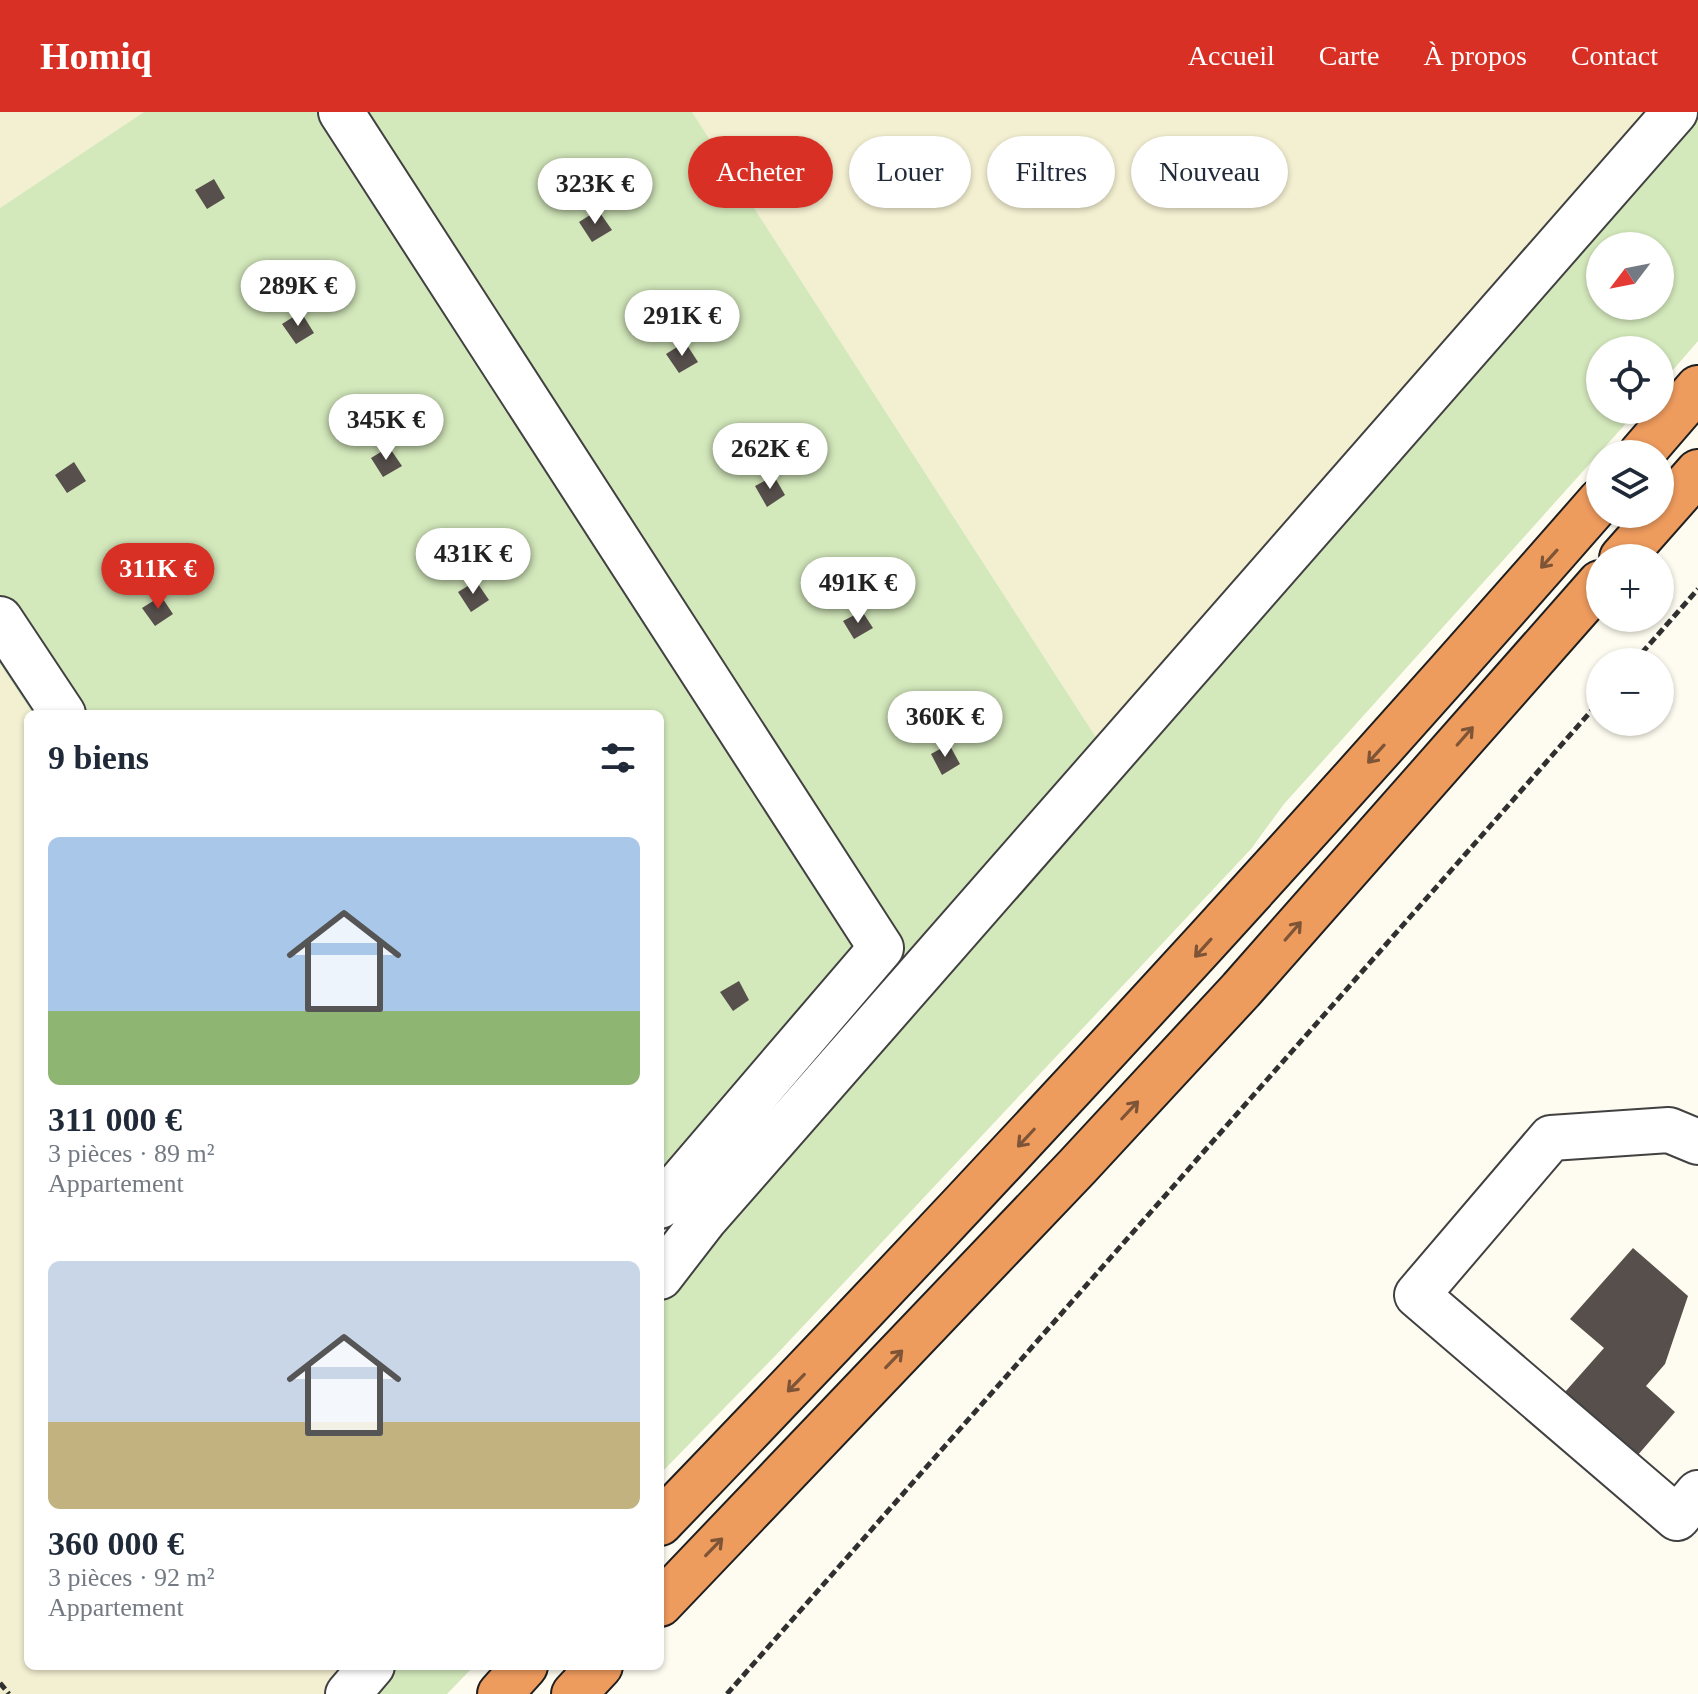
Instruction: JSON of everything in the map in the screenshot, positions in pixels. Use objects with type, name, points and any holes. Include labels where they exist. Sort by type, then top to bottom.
[{"type":"highway","points":[[1653,440],[1698,388]]},
{"type":"highway","points":[[1634,544],[1698,472]]},
{"type":"highway","points":[[664,1519],[869,1306],[1185,967],[1586,517]]},
{"type":"highway","points":[[664,1600],[1241,990],[1586,599]]},
{"type":"highway","points":[[500,1694],[521,1670]]},
{"type":"highway","points":[[574,1694],[596,1670]]},
{"type":"street","points":[[341,112],[881,948],[664,1201]]},
{"type":"street","points":[[664,1272],[704,1220],[1675,112]]},
{"type":"street","points":[[0,619],[60,710]]},
{"type":"street","points":[[1698,1142],[1669,1130],[1551,1138],[1417,1295],[1677,1518],[1698,1493]]},
{"type":"street","points":[[348,1694],[369,1670]]},
{"type":"path","points":[[1646,648],[1698,589]]},
{"type":"path","points":[[727,1694],[1586,717]]},
{"type":"path","points":[[0,1683],[9,1694]]},
{"type":"shaded area","points":[[0,112],[144,112],[0,208]]},
{"type":"shaded area","points":[[692,112],[1667,112],[1097,739],[754,208],[833,208],[833,136],[708,136]]},
{"type":"shaded area","points":[[0,664],[30,710],[24,710],[24,1670],[355,1670],[332,1694],[0,1694]]},
{"type":"green space","points":[[144,112],[692,112],[708,136],[688,136],[688,208],[754,208],[1097,739],[664,1226],[664,710],[30,710],[0,664],[0,208]]},
{"type":"green space","points":[[1698,112],[1698,341],[1674,369],[1674,336],[1586,336],[1586,424],[1625,424],[1611,440],[1586,440],[1586,468],[1284,804],[1251,849],[776,1355],[664,1470],[664,1294],[1286,589],[1586,242],[1586,320],[1674,320],[1674,232],[1594,232]]},
{"type":"green space","points":[[385,1670],[470,1670],[447,1694],[364,1694]]},
{"type":"building","points":[[214,179],[225,198],[207,209],[195,190]]},
{"type":"building","points":[[598,210],[612,230],[592,242],[579,222]]},
{"type":"building","points":[[301,312],[314,333],[296,344],[282,324]]},
{"type":"building","points":[[685,342],[698,362],[679,373],[666,354]]},
{"type":"building","points":[[389,447],[402,466],[383,477],[371,458]]},
{"type":"building","points":[[74,462],[86,481],[67,493],[55,475]]},
{"type":"building","points":[[774,476],[785,495],[767,507],[755,486]]},
{"type":"building","points":[[476,581],[489,600],[471,612],[458,592]]},
{"type":"building","points":[[161,596],[173,614],[155,626],[142,608]]},
{"type":"building","points":[[862,611],[873,628],[854,639],[843,621]]},
{"type":"building","points":[[949,744],[960,764],[942,775],[931,754]]},
{"type":"building","points":[[739,981],[749,1000],[733,1011],[720,992]]},
{"type":"building","points":[[1633,1248],[1688,1296],[1665,1364],[1646,1386],[1675,1412],[1637,1456],[1565,1392],[1604,1348],[1570,1319]]}]
